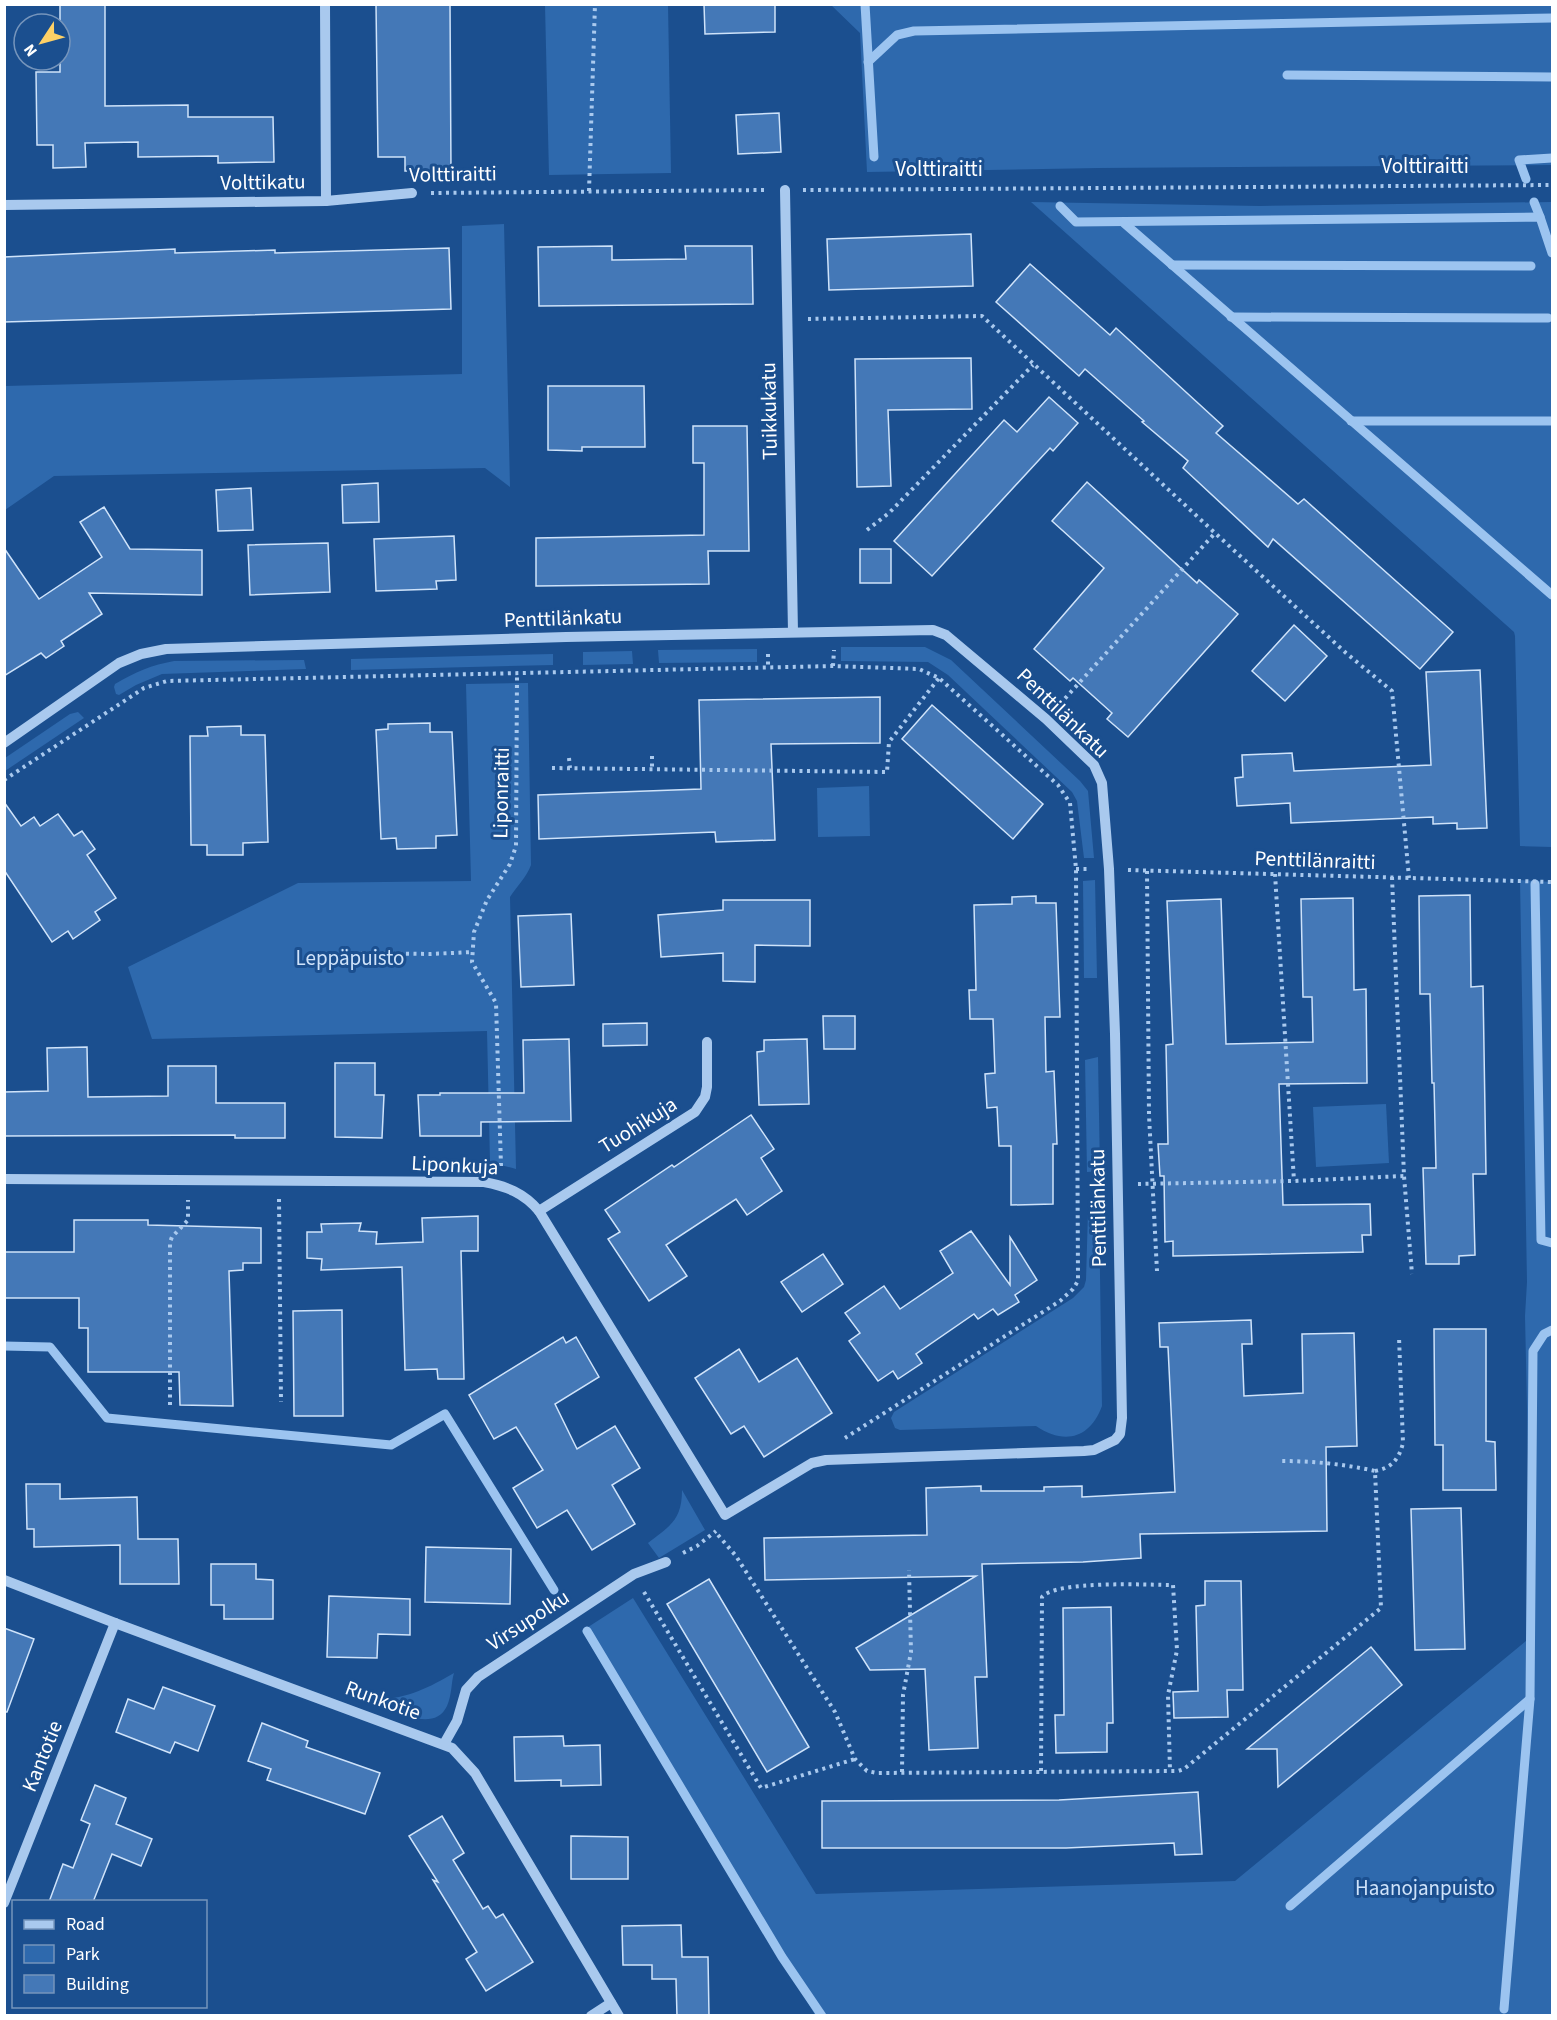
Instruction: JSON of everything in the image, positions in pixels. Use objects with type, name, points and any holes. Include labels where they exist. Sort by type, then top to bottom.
[{"type":"street","name":"Volttikatu","points":[[4,205],[326,201],[325,4]]},
{"type":"street","name":"Tuikkukatu","points":[[785,190],[793,632]]},
{"type":"street","name":"Volttiraitti","points":[[326,201],[412,193]]},
{"type":"street","name":"Penttilänkatu","points":[[4,743],[119,663],[141,654],[166,649],[793,632],[940,631],[967,651],[1046,719],[1094,765],[1102,783],[1109,870],[1116,1069],[1122,1418],[1120,1434],[1115,1440],[1094,1450],[1084,1451],[826,1460],[812,1463],[725,1515]]},
{"type":"street","name":"Tuohikuja","points":[[539,1211],[695,1112],[705,1097],[707,1087],[707,1042]]},
{"type":"street","name":"Liponkuja","points":[[4,1179],[483,1182],[502,1185],[520,1194],[539,1211],[725,1515]]},
{"type":"street","name":"Virsupolku","points":[[444,1744],[457,1721],[461,1701],[471,1684],[485,1671],[634,1574],[666,1562]]},
{"type":"street","name":"Runkotie","points":[[4,1580],[444,1744],[463,1759],[474,1773],[619,2016]]},
{"type":"street","name":"Kantotie","points":[[4,1903],[115,1623]]},
{"type":"street","points":[[591,2016],[611,2003]]},
{"type":"path","points":[[589,192],[595,4]]},
{"type":"path","name":"Volttiraitti","points":[[412,193],[1552,185]]},
{"type":"path","points":[[787,319],[982,316],[1346,653],[1392,691],[1408,878]]},
{"type":"path","points":[[867,530],[889,513],[1033,365]]},
{"type":"path","points":[[1046,719],[1215,533]]},
{"type":"path","points":[[4,780],[144,688],[167,681],[833,666],[920,669],[939,678],[1058,785],[1070,803],[1076,869],[1078,1281],[1060,1301],[836,1443],[812,1463]]},
{"type":"path","name":"Liponraitti","points":[[502,1185],[496,1003],[472,962],[474,932],[487,900],[510,864],[516,846],[518,674]]},
{"type":"path","points":[[552,768],[652,767],[887,772],[889,742],[939,678]]},
{"type":"path","points":[[652,756],[652,767]]},
{"type":"path","points":[[569,759],[570,768]]},
{"type":"path","name":"Penttilänraitti","points":[[1076,869],[1552,882]]},
{"type":"path","points":[[1147,871],[1149,1115],[1157,1271]]},
{"type":"path","points":[[1275,874],[1294,1181]]},
{"type":"path","points":[[1392,878],[1404,1176],[1412,1274]]},
{"type":"path","points":[[361,953],[473,952]]},
{"type":"path","points":[[1117,1185],[1404,1176]]},
{"type":"path","points":[[170,1405],[170,1242],[188,1220],[188,1180]]},
{"type":"path","points":[[279,1181],[281,1402]]},
{"type":"path","points":[[1280,1461],[1340,1465],[1375,1471],[1385,1469],[1400,1456],[1403,1443],[1399,1337]]},
{"type":"path","points":[[716,1533],[736,1556],[835,1712],[855,1759],[867,1771],[877,1773],[1170,1771],[1184,1769],[1381,1608],[1375,1471]]},
{"type":"path","points":[[666,1562],[716,1533],[725,1515]]},
{"type":"path","points":[[902,1772],[903,1695],[911,1652],[909,1570]]},
{"type":"path","points":[[634,1574],[761,1788],[855,1759]]},
{"type":"path","points":[[1041,1771],[1042,1597],[1051,1591],[1108,1585],[1173,1585],[1177,1650],[1168,1695],[1170,1771]]},
{"type":"green space","points":[[545,5],[668,5],[671,173],[549,175]]},
{"type":"green space","points":[[831,5],[1552,5],[1552,165],[867,172],[860,33]]},
{"type":"green space","points":[[1031,202],[1260,206],[1552,202],[1552,847],[1520,846],[1514,632]]},
{"type":"green space","points":[[504,224],[510,487],[485,468],[54,476],[5,510],[5,386],[462,374],[462,226]]},
{"type":"green space","points":[[841,647],[925,647],[951,660],[1088,791],[1094,858],[1084,858],[1077,801],[1072,792],[948,675],[928,662],[841,661]]},
{"type":"green space","points":[[757,649],[757,662],[659,663],[658,650]]},
{"type":"green space","points":[[632,651],[633,664],[583,665],[583,652]]},
{"type":"green space","points":[[553,654],[553,665],[351,670],[351,659]]},
{"type":"green space","points":[[304,660],[306,669],[162,674],[119,695],[116,694],[114,687],[115,684],[137,673],[174,661]]},
{"type":"green space","name":"Leppäpuisto","points":[[528,683],[531,865],[510,897],[516,1169],[490,1162],[487,1031],[152,1039],[128,967],[298,883],[471,881],[466,684]]},
{"type":"green space","points":[[78,712],[84,718],[5,771],[5,758],[70,714]]},
{"type":"green space","points":[[869,786],[870,836],[818,837],[817,788]]},
{"type":"green space","points":[[1095,880],[1097,978],[1084,978],[1083,881]]},
{"type":"green space","name":"Haanojanpuisto","points":[[1520,880],[1552,882],[1552,2015],[815,2015],[782,1957],[582,1631],[633,1598],[816,1894],[1235,1881],[1532,1636],[1525,1316],[1527,1282]]},
{"type":"green space","points":[[1098,1057],[1100,1171],[1087,1172],[1085,1060]]},
{"type":"green space","points":[[1386,1104],[1389,1163],[1316,1167],[1313,1107]]},
{"type":"green space","points":[[1099,1209],[1102,1406],[1091,1426],[1075,1436],[1066,1437],[1056,1436],[1036,1426],[900,1430],[895,1428],[891,1418],[894,1412],[1073,1298],[1084,1287],[1088,1212]]},
{"type":"green space","points":[[682,1490],[705,1530],[659,1558],[648,1543],[668,1527],[677,1515]]},
{"type":"green space","points":[[454,1673],[447,1706],[440,1715],[431,1719],[409,1717],[366,1698],[401,1697]]},
{"type":"building","points":[[60,4],[105,4],[105,106],[188,105],[188,117],[273,117],[274,162],[218,163],[218,156],[138,157],[138,142],[85,143],[86,167],[53,168],[53,145],[37,145],[36,72],[72,72],[72,12],[60,12]]},
{"type":"building","points":[[376,4],[450,4],[451,171],[405,171],[405,157],[378,157]]},
{"type":"building","points":[[704,4],[775,4],[775,32],[705,34]]},
{"type":"building","points":[[779,113],[781,152],[738,154],[736,115]]},
{"type":"building","points":[[971,234],[973,286],[829,290],[827,239]]},
{"type":"building","points":[[612,246],[612,260],[686,259],[685,246],[752,246],[753,304],[539,306],[538,247]]},
{"type":"building","points":[[449,248],[451,309],[4,322],[4,257],[175,249],[175,253],[275,250],[275,253]]},
{"type":"building","points":[[1030,264],[1110,335],[1116,328],[1223,426],[1216,433],[1298,504],[1304,499],[1453,632],[1420,669],[1273,539],[1268,547],[1183,468],[1188,461],[1085,369],[1079,376],[996,302]]},
{"type":"building","points":[[971,358],[972,409],[888,410],[891,486],[857,487],[855,359]]},
{"type":"building","points":[[548,386],[644,386],[645,447],[582,447],[582,451],[548,450]]},
{"type":"building","points":[[1049,397],[1078,423],[1053,451],[1050,448],[932,576],[894,541],[1004,420],[1017,432]]},
{"type":"building","points":[[693,426],[747,426],[749,551],[708,551],[709,584],[536,586],[536,538],[704,535],[704,463],[693,463]]},
{"type":"building","points":[[1087,482],[1197,583],[1199,580],[1238,614],[1128,737],[1107,719],[1112,713],[1073,678],[1070,681],[1034,649],[1104,568],[1052,521]]},
{"type":"building","points":[[378,483],[379,522],[343,523],[342,485]]},
{"type":"building","points":[[251,488],[253,530],[218,531],[216,490]]},
{"type":"building","points":[[104,507],[130,549],[202,550],[202,595],[89,593],[102,614],[61,641],[64,646],[46,658],[41,653],[4,676],[4,548],[39,599],[102,557],[80,522]]},
{"type":"building","points":[[454,536],[456,580],[436,581],[437,589],[376,591],[374,539]]},
{"type":"building","points":[[328,543],[330,592],[250,595],[248,545]]},
{"type":"building","points":[[860,549],[891,549],[891,583],[860,583]]},
{"type":"building","points":[[1294,625],[1327,656],[1285,701],[1252,671]]},
{"type":"building","points":[[1480,670],[1487,828],[1457,829],[1457,823],[1433,824],[1433,817],[1291,823],[1290,803],[1237,806],[1235,778],[1243,777],[1242,755],[1292,753],[1294,771],[1431,765],[1426,672]]},
{"type":"building","points":[[880,697],[880,743],[771,744],[775,840],[716,842],[715,832],[539,839],[538,795],[701,789],[699,700]]},
{"type":"building","points":[[932,705],[1043,804],[1013,839],[902,739]]},
{"type":"building","points":[[430,723],[430,732],[452,732],[457,835],[436,836],[436,848],[397,849],[396,838],[381,839],[376,730],[388,729],[388,724]]},
{"type":"building","points":[[241,726],[241,735],[265,735],[268,842],[243,843],[243,855],[207,855],[207,845],[191,845],[190,736],[208,736],[207,727]]},
{"type":"building","points":[[4,802],[21,826],[34,817],[40,826],[58,814],[74,836],[82,831],[95,849],[87,855],[116,898],[95,912],[100,920],[73,939],[68,931],[52,942],[4,870]]},
{"type":"building","points":[[1470,895],[1471,987],[1483,986],[1486,1174],[1473,1174],[1475,1255],[1459,1256],[1459,1264],[1426,1264],[1423,1168],[1436,1168],[1430,994],[1420,994],[1419,896]]},
{"type":"building","points":[[1036,896],[1036,903],[1056,903],[1060,1017],[1045,1017],[1046,1072],[1054,1071],[1057,1144],[1053,1144],[1053,1204],[1011,1205],[1011,1146],[999,1146],[997,1107],[987,1108],[985,1074],[995,1073],[993,1019],[970,1019],[969,990],[976,990],[974,905],[1012,904],[1012,897]]},
{"type":"building","points":[[1353,898],[1354,990],[1366,989],[1367,1083],[1279,1084],[1283,1205],[1370,1204],[1371,1235],[1362,1235],[1363,1252],[1173,1256],[1173,1241],[1165,1242],[1164,1176],[1160,1176],[1158,1144],[1168,1144],[1166,1045],[1173,1044],[1167,901],[1221,899],[1226,1044],[1313,1042],[1312,997],[1303,997],[1301,899]]},
{"type":"building","points":[[723,900],[810,900],[810,946],[755,945],[755,982],[723,981],[723,953],[661,957],[658,915],[723,910]]},
{"type":"building","points":[[571,914],[574,985],[521,987],[518,916]]},
{"type":"building","points":[[823,1016],[855,1016],[855,1049],[824,1049]]},
{"type":"building","points":[[647,1023],[647,1045],[603,1046],[603,1024]]},
{"type":"building","points":[[569,1039],[571,1121],[481,1122],[481,1136],[420,1136],[418,1095],[524,1093],[523,1040]]},
{"type":"building","points":[[807,1039],[809,1104],[759,1105],[757,1052],[764,1051],[764,1040]]},
{"type":"building","points":[[87,1047],[88,1097],[168,1096],[168,1066],[216,1066],[216,1103],[285,1103],[285,1138],[235,1138],[235,1135],[4,1136],[4,1092],[48,1091],[47,1048]]},
{"type":"building","points":[[335,1063],[375,1063],[375,1095],[384,1095],[382,1138],[335,1137]]},
{"type":"building","points":[[751,1115],[774,1149],[761,1158],[782,1191],[747,1215],[736,1199],[666,1245],[687,1276],[649,1301],[608,1239],[620,1232],[605,1210]]},
{"type":"building","points":[[478,1216],[478,1251],[461,1251],[464,1379],[438,1379],[437,1369],[405,1370],[402,1267],[321,1270],[322,1259],[307,1258],[307,1232],[322,1232],[321,1224],[361,1223],[359,1231],[377,1232],[376,1244],[423,1242],[422,1218]]},
{"type":"building","points":[[74,1220],[148,1220],[148,1225],[261,1228],[261,1263],[243,1263],[243,1270],[229,1271],[233,1406],[180,1405],[179,1372],[88,1372],[88,1328],[79,1328],[79,1298],[4,1298],[4,1252],[74,1252]]},
{"type":"building","points":[[971,1231],[1010,1285],[1010,1237],[1037,1280],[1015,1295],[1019,1302],[998,1315],[993,1309],[978,1319],[974,1314],[916,1354],[922,1363],[898,1379],[893,1371],[878,1381],[849,1341],[860,1333],[845,1313],[884,1286],[900,1309],[953,1273],[940,1251]]},
{"type":"building","points":[[823,1254],[843,1284],[802,1312],[781,1282]]},
{"type":"building","points":[[342,1310],[343,1416],[294,1416],[293,1311]]},
{"type":"building","points":[[1251,1320],[1252,1344],[1242,1344],[1244,1396],[1303,1393],[1302,1334],[1354,1333],[1357,1446],[1326,1447],[1327,1531],[1140,1534],[1141,1558],[1083,1562],[982,1564],[987,1677],[975,1677],[978,1748],[929,1750],[925,1669],[870,1670],[856,1648],[976,1576],[765,1580],[764,1538],[927,1535],[926,1488],[981,1486],[981,1491],[1044,1491],[1044,1487],[1082,1486],[1082,1497],[1175,1492],[1168,1347],[1160,1347],[1159,1323]]},
{"type":"building","points":[[1434,1329],[1486,1329],[1486,1441],[1495,1442],[1496,1490],[1443,1490],[1443,1445],[1435,1445]]},
{"type":"building","points":[[563,1337],[566,1343],[576,1337],[599,1377],[555,1404],[577,1449],[615,1426],[640,1468],[612,1485],[635,1524],[592,1550],[567,1510],[537,1528],[513,1488],[543,1470],[516,1427],[494,1439],[469,1395]]},
{"type":"building","points":[[739,1349],[759,1382],[797,1358],[832,1413],[764,1457],[744,1426],[731,1434],[695,1378]]},
{"type":"building","points":[[26,1484],[60,1484],[60,1499],[137,1497],[138,1539],[178,1539],[179,1584],[120,1584],[120,1545],[34,1547],[34,1529],[27,1529]]},
{"type":"building","points":[[1461,1508],[1465,1649],[1415,1650],[1411,1509]]},
{"type":"building","points":[[426,1547],[511,1549],[510,1604],[425,1602]]},
{"type":"building","points":[[211,1564],[256,1564],[256,1579],[273,1580],[273,1619],[224,1619],[224,1605],[211,1605]]},
{"type":"building","points":[[709,1579],[809,1747],[767,1772],[667,1604]]},
{"type":"building","points":[[1205,1581],[1241,1581],[1243,1690],[1227,1690],[1228,1717],[1174,1718],[1173,1692],[1198,1691],[1196,1606],[1205,1605]]},
{"type":"building","points":[[329,1596],[410,1599],[410,1635],[378,1634],[377,1658],[327,1657]]},
{"type":"building","points":[[1111,1607],[1113,1723],[1107,1723],[1107,1752],[1056,1753],[1055,1715],[1064,1715],[1063,1608]]},
{"type":"building","points":[[4,1628],[34,1639],[7,1712],[4,1712]]},
{"type":"building","points":[[1371,1647],[1402,1685],[1278,1787],[1277,1749],[1247,1749]]},
{"type":"building","points":[[163,1687],[215,1706],[198,1751],[175,1742],[170,1753],[116,1732],[128,1699],[154,1709]]},
{"type":"building","points":[[262,1723],[308,1741],[306,1747],[380,1773],[365,1814],[267,1780],[271,1769],[248,1761]]},
{"type":"building","points":[[563,1736],[564,1746],[600,1745],[601,1785],[561,1786],[561,1780],[515,1781],[514,1737]]},
{"type":"building","points":[[95,1785],[126,1798],[116,1824],[152,1839],[141,1866],[112,1854],[94,1900],[50,1900],[63,1864],[73,1868],[90,1824],[81,1820]]},
{"type":"building","points":[[1198,1792],[1202,1854],[1175,1855],[1174,1843],[1066,1848],[822,1848],[822,1801],[1059,1800]]},
{"type":"building","points":[[442,1816],[464,1853],[453,1860],[483,1909],[488,1906],[496,1918],[503,1914],[533,1962],[486,1991],[466,1959],[477,1952],[409,1836]]},
{"type":"building","points":[[571,1836],[628,1837],[628,1879],[571,1879]]},
{"type":"building","points":[[681,1925],[682,1957],[708,1957],[709,2016],[677,2016],[676,1979],[652,1979],[652,1965],[623,1965],[622,1926]]},
{"type":"waterway","points":[[865,4],[874,157]]},
{"type":"waterway","points":[[868,62],[897,35],[914,31],[1552,18]]},
{"type":"waterway","points":[[1287,75],[1552,77]]},
{"type":"waterway","points":[[1526,179],[1519,160],[1552,158]]},
{"type":"waterway","points":[[1534,202],[1540,217]]},
{"type":"waterway","points":[[1060,206],[1076,222],[1540,217],[1552,253]]},
{"type":"waterway","points":[[1124,223],[1552,595]]},
{"type":"waterway","points":[[1172,265],[1531,266]]},
{"type":"waterway","points":[[1231,317],[1548,318]]},
{"type":"waterway","points":[[1351,421],[1552,421]]},
{"type":"waterway","points":[[1535,884],[1541,1240],[1552,1243]]},
{"type":"waterway","points":[[1504,2009],[1530,1699],[1533,1351],[1544,1334],[1552,1330]]},
{"type":"waterway","points":[[4,1346],[50,1347],[107,1418],[391,1445],[445,1414],[554,1590]]},
{"type":"waterway","points":[[587,1631],[782,1957],[822,2016]]},
{"type":"waterway","points":[[1290,1906],[1530,1699]]}]
